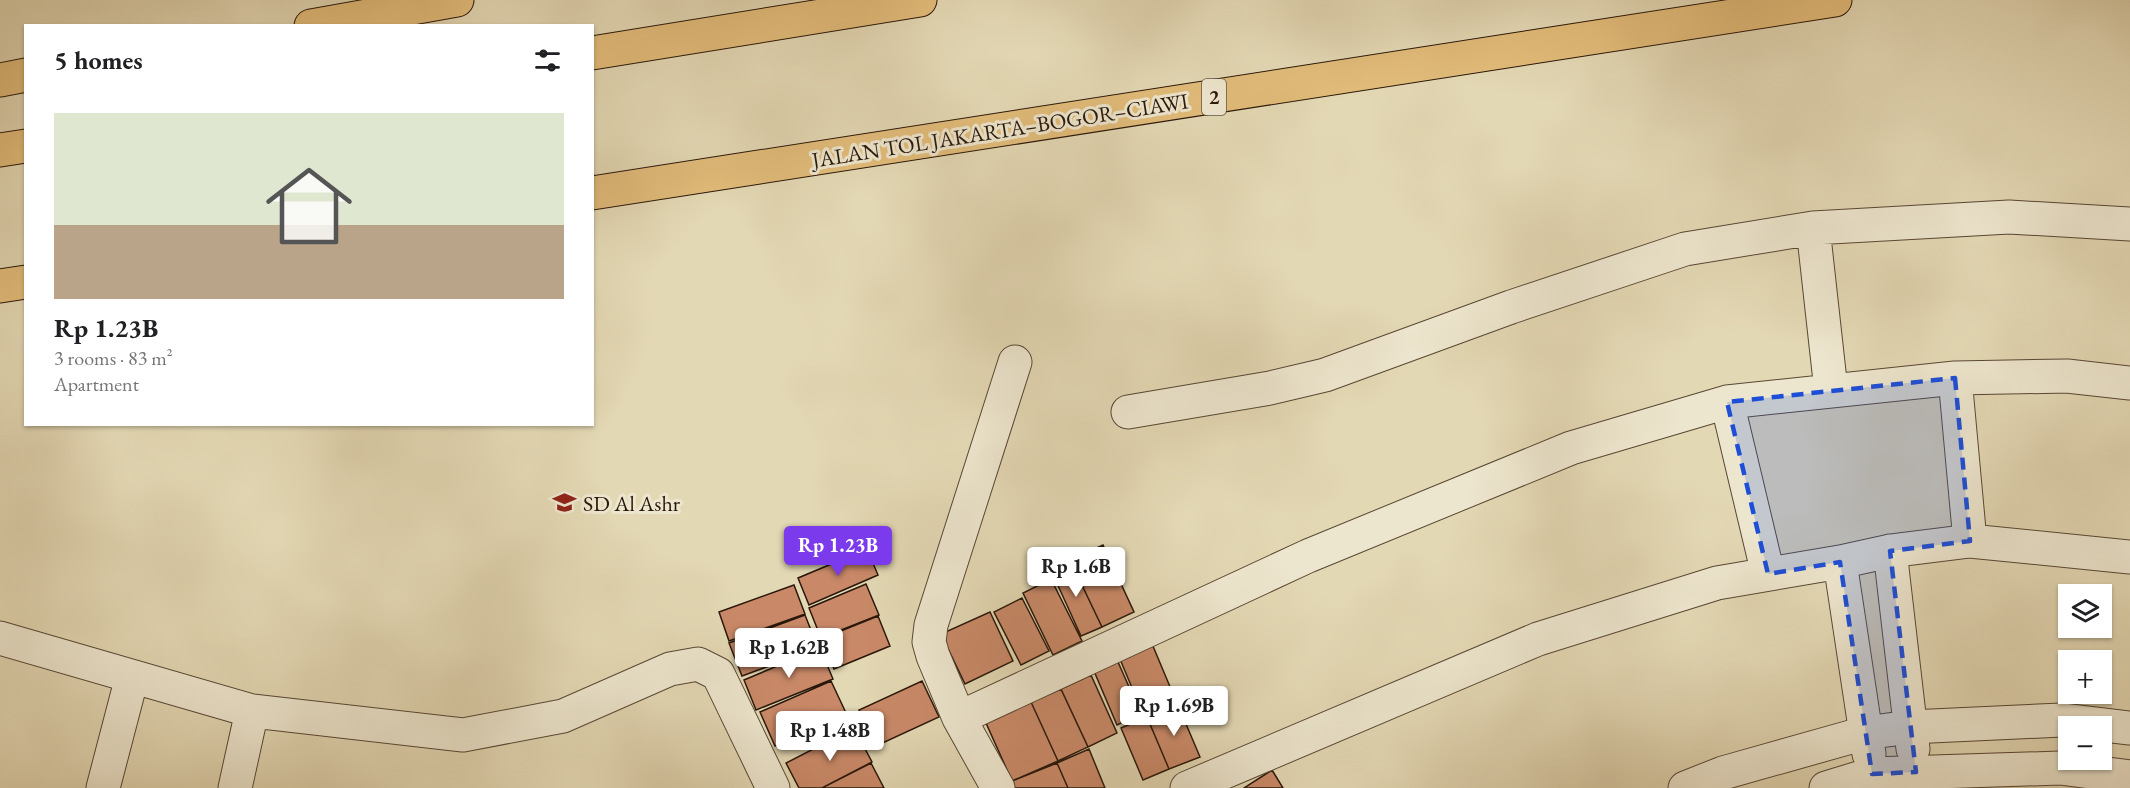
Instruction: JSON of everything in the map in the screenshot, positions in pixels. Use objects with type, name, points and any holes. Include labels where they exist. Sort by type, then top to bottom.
[{"type":"highway","points":[[322,24],[457,0]]},
{"type":"highway","points":[[594,53],[920,0]]},
{"type":"highway","name":"JALAN TOL JAKARTA–BOGOR–CIAWI","points":[[594,193],[1835,0]]},
{"type":"highway","points":[[0,80],[24,75]]},
{"type":"highway","points":[[0,150],[24,146]]},
{"type":"highway","points":[[0,286],[24,282]]},
{"type":"street","points":[[1128,412],[1270,388],[1325,375],[1510,307],[1685,249],[1813,228],[2009,217],[2130,224]]},
{"type":"street","points":[[1813,228],[1831,390]]},
{"type":"street","points":[[998,788],[959,718],[929,642],[931,625],[1015,362]]},
{"type":"street","points":[[959,718],[1308,556],[1571,448],[1727,402],[1955,378],[2067,376],[2130,383]]},
{"type":"street","points":[[1955,378],[1970,541]]},
{"type":"street","points":[[1727,402],[1768,574]]},
{"type":"street","points":[[1187,788],[1538,639],[1717,583],[1890,551],[1970,541],[2130,557]]},
{"type":"street","points":[[1890,551],[1917,780]]},
{"type":"street","points":[[1840,562],[1873,781]]},
{"type":"street","points":[[0,638],[252,711],[463,735],[563,716],[670,669],[698,664],[718,674],[773,788]]},
{"type":"street","points":[[103,788],[132,677]]},
{"type":"street","points":[[235,788],[252,711]]},
{"type":"street","points":[[1685,788],[1723,773],[1865,733],[1910,727],[2062,720],[2130,728]]},
{"type":"street","points":[[1826,788],[1873,781],[1917,780],[2060,768],[2130,777]]},
{"type":"highlighted area","points":[[1955,378],[1970,541],[1890,551],[1916,772],[1872,774],[1840,562],[1768,574],[1727,402]]},
{"type":"building","points":[[1103,545],[1134,612],[1102,627],[1070,560]]},
{"type":"building","points":[[867,549],[878,575],[809,605],[798,578]]},
{"type":"building","points":[[1070,560],[1102,627],[1081,636],[1050,568]]},
{"type":"building","points":[[1051,579],[1082,641],[1053,655],[1023,593]]},
{"type":"building","points":[[866,584],[879,615],[821,638],[809,608]]},
{"type":"building","points":[[794,585],[805,614],[729,641],[719,612]]},
{"type":"building","points":[[1022,598],[1049,651],[1021,665],[994,612]]},
{"type":"building","points":[[990,612],[1013,661],[965,684],[941,634]]},
{"type":"building","points":[[805,615],[818,648],[742,676],[729,643]]},
{"type":"building","points":[[878,616],[890,646],[834,669],[821,639]]},
{"type":"building","points":[[1150,639],[1176,701],[1143,714],[1117,652]]},
{"type":"building","points":[[820,648],[833,679],[756,710],[744,680]]},
{"type":"building","points":[[1114,653],[1141,714],[1117,725],[1091,664]]},
{"type":"building","points":[[1091,675],[1117,733],[1088,747],[1061,689]]},
{"type":"building","points":[[831,681],[847,715],[775,746],[760,712]]},
{"type":"building","points":[[922,681],[939,717],[876,746],[859,710]]},
{"type":"building","points":[[1061,689],[1088,747],[1058,761],[1031,702]]},
{"type":"building","points":[[1031,702],[1058,761],[1012,781],[986,723]]},
{"type":"building","points":[[1178,705],[1200,757],[1169,769],[1147,717]]},
{"type":"building","points":[[1147,717],[1169,769],[1143,780],[1121,728]]},
{"type":"building","points":[[854,728],[872,762],[822,788],[799,788],[786,763]]},
{"type":"building","points":[[1089,749],[1105,788],[1068,788],[1057,763]]},
{"type":"building","points":[[871,763],[884,788],[822,788]]},
{"type":"building","points":[[1057,763],[1068,788],[1015,788],[1012,781]]},
{"type":"building","points":[[1272,770],[1283,788],[1244,788]]},
{"type":"place","name":"SD Al Ashr","points":[[565,503]]}]
